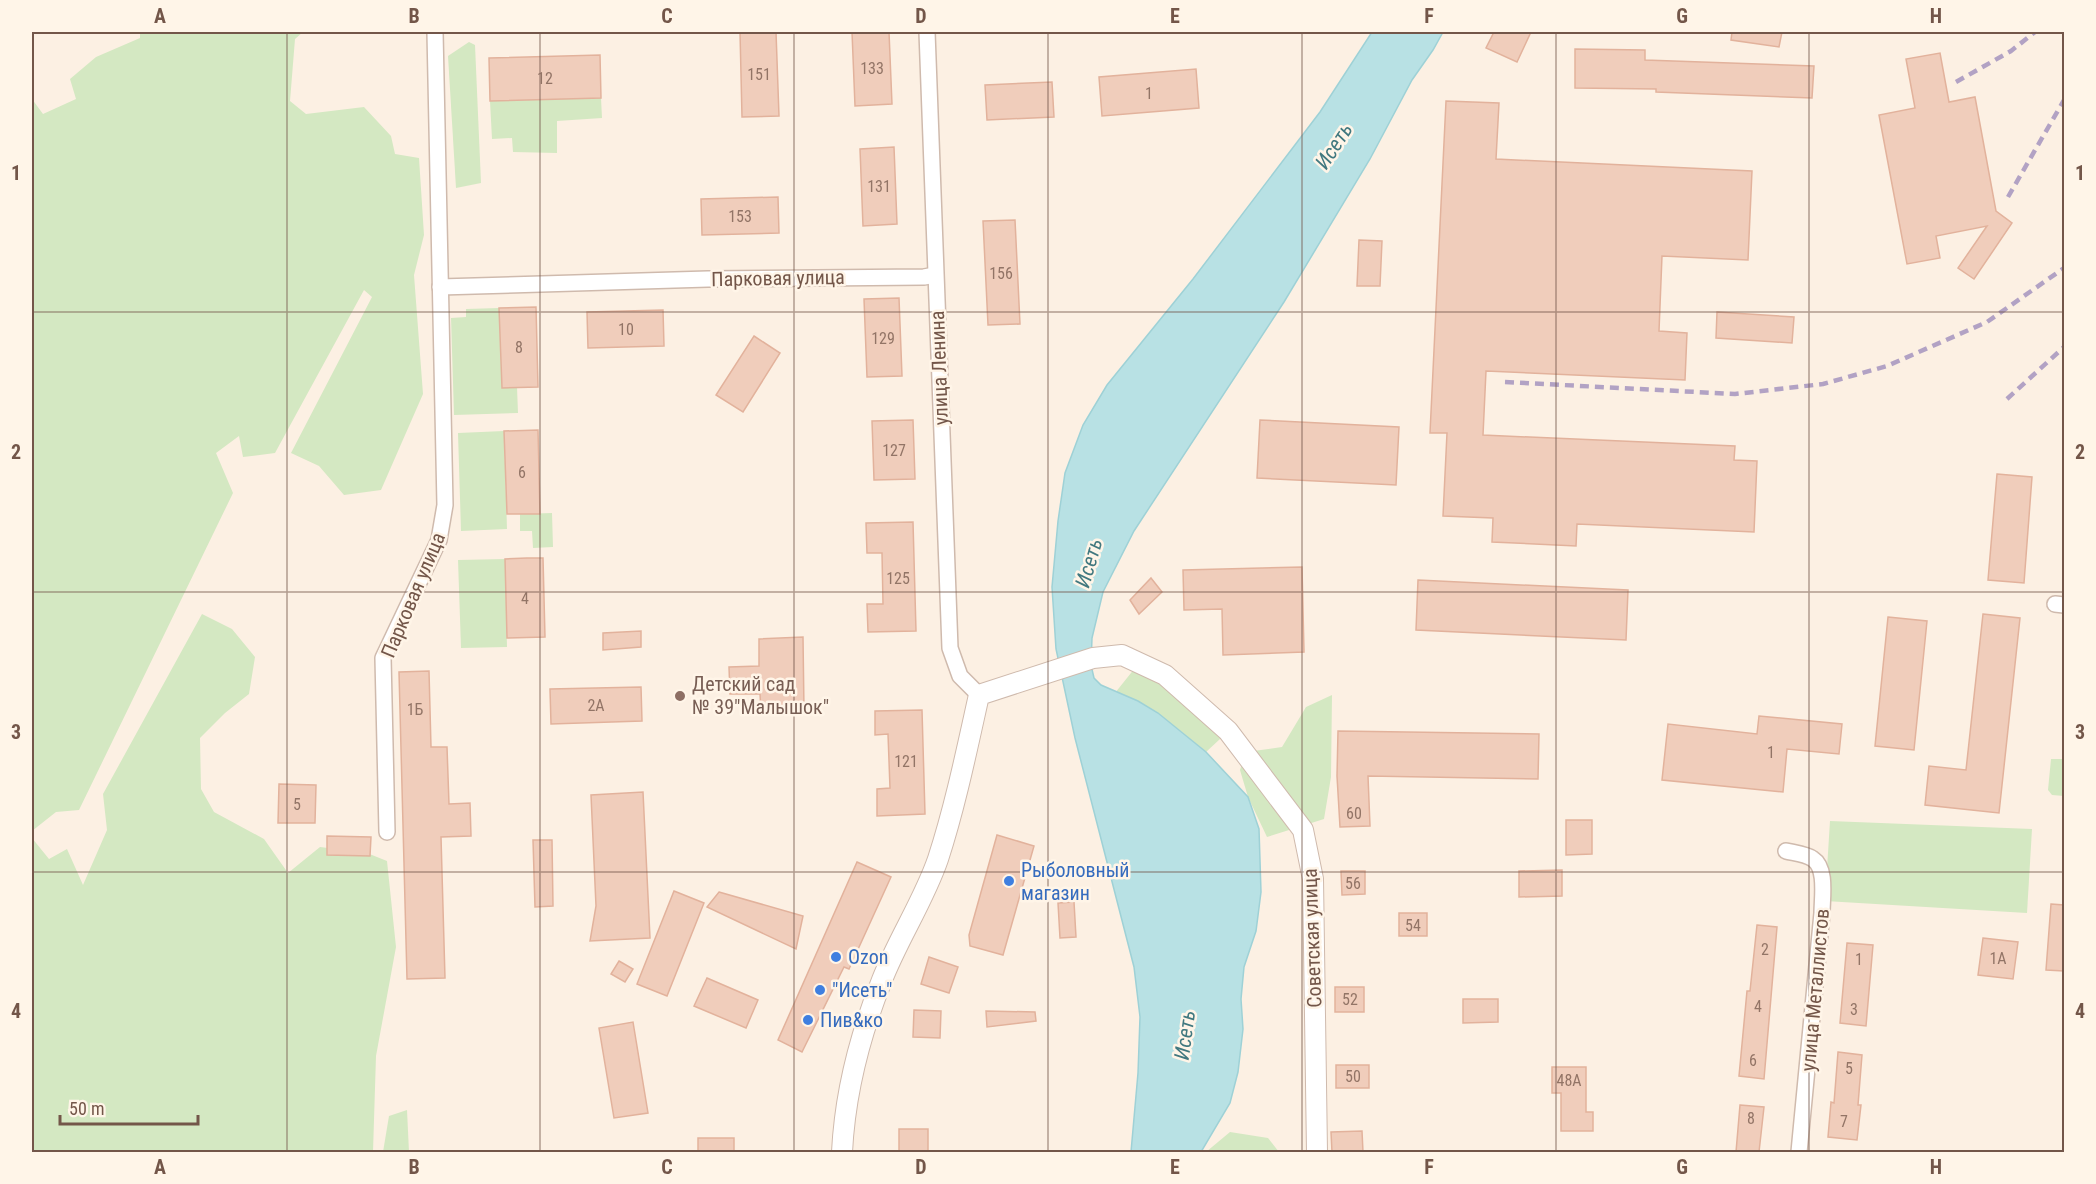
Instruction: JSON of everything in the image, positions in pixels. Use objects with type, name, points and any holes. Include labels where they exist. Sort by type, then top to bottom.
[{"type":"street","name":"Парковая улица","points":[[387,832],[383,658],[439,540],[446,505],[435,32]]},
{"type":"street","name":"улица Ленина","points":[[927,32],[950,648],[960,676],[979,695]]},
{"type":"street","name":"Парковая улица","points":[[440,287],[935,275]]},
{"type":"street","name":"Советская улица","points":[[979,695],[1093,658],[1122,655],[1165,675],[1228,731],[1304,830],[1313,879],[1317,1152]]},
{"type":"street","points":[[842,1152],[847,1096],[858,1052],[882,979],[938,860],[979,695]]},
{"type":"street","name":"улица Металлистов","points":[[1786,851],[1812,858],[1819,866],[1822,877],[1822,913],[1799,1152]]},
{"type":"green space","points":[[140,32],[303,32],[295,39],[290,101],[306,114],[364,107],[391,136],[395,154],[419,158],[424,235],[414,275],[423,394],[381,490],[344,495],[319,466],[291,453],[372,297],[364,290],[275,453],[243,457],[239,436],[216,453],[233,493],[79,810],[56,812],[32,831],[32,99],[43,114],[76,99],[70,79],[96,57],[140,38]]},
{"type":"green space","points":[[469,42],[475,45],[481,183],[456,188],[448,56]]},
{"type":"green space","points":[[601,98],[602,118],[557,121],[557,153],[513,152],[512,138],[492,139],[490,101]]},
{"type":"green space","points":[[499,308],[502,388],[517,387],[518,413],[454,415],[451,318],[466,317],[466,309]]},
{"type":"green space","points":[[504,431],[507,529],[461,531],[458,433]]},
{"type":"green space","points":[[552,513],[553,547],[533,548],[532,531],[520,531],[520,514]]},
{"type":"green space","points":[[505,559],[507,647],[461,648],[458,560]]},
{"type":"green space","points":[[202,614],[232,629],[255,657],[249,694],[225,713],[200,738],[201,789],[214,812],[264,839],[288,873],[320,847],[367,853],[387,861],[396,947],[376,1056],[373,1152],[32,1152],[32,838],[49,859],[67,849],[83,885],[107,830],[103,794]]},
{"type":"green space","points":[[1135,668],[1219,718],[1220,739],[1206,752],[1153,711],[1115,693]]},
{"type":"green space","points":[[1332,695],[1331,777],[1324,819],[1267,837],[1248,797],[1240,770],[1246,752],[1282,747],[1306,707]]},
{"type":"green space","points":[[2051,759],[2064,759],[2064,796],[2052,795],[2048,790]]},
{"type":"green space","points":[[1830,821],[2032,829],[2027,913],[1825,901]]},
{"type":"green space","points":[[407,1110],[409,1152],[383,1152],[389,1116]]},
{"type":"green space","points":[[1230,1132],[1268,1138],[1279,1152],[1206,1152]]},
{"type":"water","name":"Исеть","points":[[1372,32],[1443,32],[1412,80],[1370,159],[1284,302],[1134,531],[1103,592],[1092,638],[1091,665],[1094,678],[1101,685],[1138,701],[1158,713],[1206,752],[1248,797],[1259,829],[1261,892],[1256,931],[1244,967],[1241,999],[1243,1029],[1238,1072],[1230,1103],[1201,1152],[1131,1152],[1140,1017],[1134,967],[1075,738],[1056,649],[1052,587],[1065,473],[1083,425],[1107,385],[1193,279],[1320,112]]},
{"type":"building","points":[[740,32],[776,32],[779,116],[742,117]]},
{"type":"building","points":[[852,32],[889,32],[892,104],[855,106]]},
{"type":"building","points":[[1494,32],[1531,32],[1517,62],[1486,48]]},
{"type":"building","points":[[1732,32],[1782,32],[1779,47],[1731,40]]},
{"type":"building","points":[[1575,49],[1645,50],[1645,60],[1814,66],[1812,98],[1656,92],[1656,89],[1575,88]]},
{"type":"building","points":[[1940,53],[1949,102],[1975,97],[1996,211],[2012,223],[1974,279],[1958,268],[1987,226],[1936,236],[1940,258],[1907,264],[1879,115],[1915,108],[1906,59]]},
{"type":"building","points":[[600,55],[601,98],[490,101],[489,58]]},
{"type":"building","points":[[1196,69],[1199,108],[1102,116],[1099,77]]},
{"type":"building","points":[[1052,82],[1054,117],[987,120],[985,85]]},
{"type":"building","points":[[1446,101],[1499,103],[1496,159],[1752,171],[1748,260],[1662,256],[1659,331],[1687,333],[1685,380],[1486,371],[1483,435],[1735,446],[1734,460],[1757,461],[1754,532],[1577,524],[1576,546],[1492,542],[1493,518],[1443,516],[1447,433],[1430,433]]},
{"type":"building","points":[[894,147],[897,224],[863,226],[860,149]]},
{"type":"building","points":[[778,197],[779,233],[702,235],[701,199]]},
{"type":"building","points":[[1015,220],[1020,324],[988,325],[983,221]]},
{"type":"building","points":[[1359,240],[1382,241],[1380,286],[1357,286]]},
{"type":"building","points":[[899,298],[902,376],[867,377],[864,299]]},
{"type":"building","points":[[536,307],[538,387],[502,388],[499,308]]},
{"type":"building","points":[[663,310],[664,346],[588,348],[587,312]]},
{"type":"building","points":[[1717,312],[1794,317],[1792,343],[1716,338]]},
{"type":"building","points":[[754,336],[780,353],[743,412],[716,395]]},
{"type":"building","points":[[913,420],[915,479],[874,480],[872,421]]},
{"type":"building","points":[[1260,420],[1399,427],[1396,485],[1257,478]]},
{"type":"building","points":[[538,430],[540,514],[507,514],[504,431]]},
{"type":"building","points":[[1997,474],[2032,477],[2024,583],[1988,580]]},
{"type":"building","points":[[913,522],[916,631],[868,632],[867,604],[883,604],[882,553],[867,553],[866,523]]},
{"type":"building","points":[[543,558],[545,637],[507,638],[505,559]]},
{"type":"building","points":[[1302,567],[1304,652],[1223,655],[1222,609],[1184,610],[1183,570]]},
{"type":"building","points":[[1151,578],[1162,592],[1139,614],[1130,600]]},
{"type":"building","points":[[1418,580],[1628,590],[1626,640],[1416,630]]},
{"type":"building","points":[[1983,614],[2020,618],[1999,813],[1925,805],[1929,766],[1966,770]]},
{"type":"building","points":[[1888,617],[1927,621],[1914,750],[1875,746]]},
{"type":"building","points":[[641,631],[641,647],[603,650],[603,633]]},
{"type":"building","points":[[803,637],[804,710],[761,711],[760,694],[730,694],[729,667],[759,666],[759,639]]},
{"type":"building","points":[[429,671],[431,747],[447,747],[449,804],[470,803],[471,836],[441,837],[445,978],[407,979],[399,672]]},
{"type":"building","points":[[641,687],[642,721],[551,724],[550,689]]},
{"type":"building","points":[[922,710],[925,814],[877,816],[877,789],[890,788],[888,734],[875,735],[875,711]]},
{"type":"building","points":[[1759,716],[1842,724],[1839,754],[1787,749],[1783,792],[1662,780],[1668,724],[1757,734]]},
{"type":"building","points":[[1338,731],[1539,734],[1538,779],[1368,776],[1370,826],[1340,827],[1337,776]]},
{"type":"building","points":[[279,784],[316,785],[315,823],[278,823]]},
{"type":"building","points":[[643,792],[650,938],[590,941],[596,906],[591,795]]},
{"type":"building","points":[[1566,820],[1592,820],[1592,854],[1566,855]]},
{"type":"building","points":[[997,835],[1034,846],[1003,955],[970,946],[969,935]]},
{"type":"building","points":[[327,836],[371,837],[370,856],[327,855]]},
{"type":"building","points":[[533,840],[552,840],[553,906],[535,907]]},
{"type":"building","points":[[857,862],[891,877],[849,969],[844,967],[802,1052],[778,1040]]},
{"type":"building","points":[[1562,870],[1562,896],[1519,897],[1519,871]]},
{"type":"building","points":[[1341,871],[1365,871],[1365,894],[1342,895]]},
{"type":"building","points":[[674,891],[704,903],[667,996],[637,984]]},
{"type":"building","points":[[719,892],[803,916],[796,949],[707,907]]},
{"type":"building","points":[[1074,902],[1076,937],[1060,938],[1058,903]]},
{"type":"building","points":[[2051,904],[2064,905],[2064,971],[2046,970]]},
{"type":"building","points":[[1399,913],[1427,913],[1427,936],[1399,936]]},
{"type":"building","points":[[1757,925],[1777,927],[1764,1079],[1739,1076],[1747,991],[1750,991]]},
{"type":"building","points":[[1983,938],[2018,942],[2013,979],[1978,975]]},
{"type":"building","points":[[1847,943],[1873,945],[1866,1026],[1840,1023]]},
{"type":"building","points":[[929,957],[958,967],[949,993],[921,984]]},
{"type":"building","points":[[619,961],[633,969],[625,982],[611,974]]},
{"type":"building","points":[[707,978],[758,1000],[746,1028],[694,1006]]},
{"type":"building","points":[[1335,987],[1364,987],[1364,1012],[1335,1012]]},
{"type":"building","points":[[1463,999],[1498,999],[1498,1022],[1463,1023]]},
{"type":"building","points":[[914,1010],[941,1011],[940,1038],[913,1037]]},
{"type":"building","points":[[986,1011],[1035,1012],[1036,1021],[987,1027]]},
{"type":"building","points":[[633,1022],[648,1113],[614,1118],[599,1028]]},
{"type":"building","points":[[1838,1052],[1862,1055],[1858,1105],[1861,1105],[1857,1140],[1828,1137],[1831,1102],[1834,1103]]},
{"type":"building","points":[[1336,1065],[1369,1065],[1369,1088],[1336,1088]]},
{"type":"building","points":[[1552,1067],[1586,1067],[1586,1112],[1593,1112],[1593,1131],[1561,1131],[1561,1093],[1552,1093]]},
{"type":"building","points":[[1740,1105],[1764,1107],[1759,1152],[1736,1152]]},
{"type":"building","points":[[899,1129],[928,1129],[928,1152],[899,1152]]},
{"type":"building","points":[[1362,1131],[1363,1152],[1332,1152],[1331,1132]]},
{"type":"building","points":[[698,1138],[734,1138],[734,1152],[698,1152]]},
{"type":"railway","points":[[1956,82],[2011,51],[2035,32]]},
{"type":"railway","points":[[2008,197],[2064,100]]},
{"type":"railway","points":[[1505,382],[1735,394],[1823,384],[1887,366],[1987,322],[2064,268]]},
{"type":"railway","points":[[2007,399],[2064,347]]},
{"type":"place","name":"Детский сад № 39\"Малышок\"","points":[[680,696]]},
{"type":"place","name":"Рыболовный магазин","points":[[1009,881]]},
{"type":"place","name":"Ozon","points":[[836,957]]},
{"type":"place","name":"\"Исеть\"","points":[[820,990]]},
{"type":"place","name":"Пив&ко","points":[[808,1020]]}]
